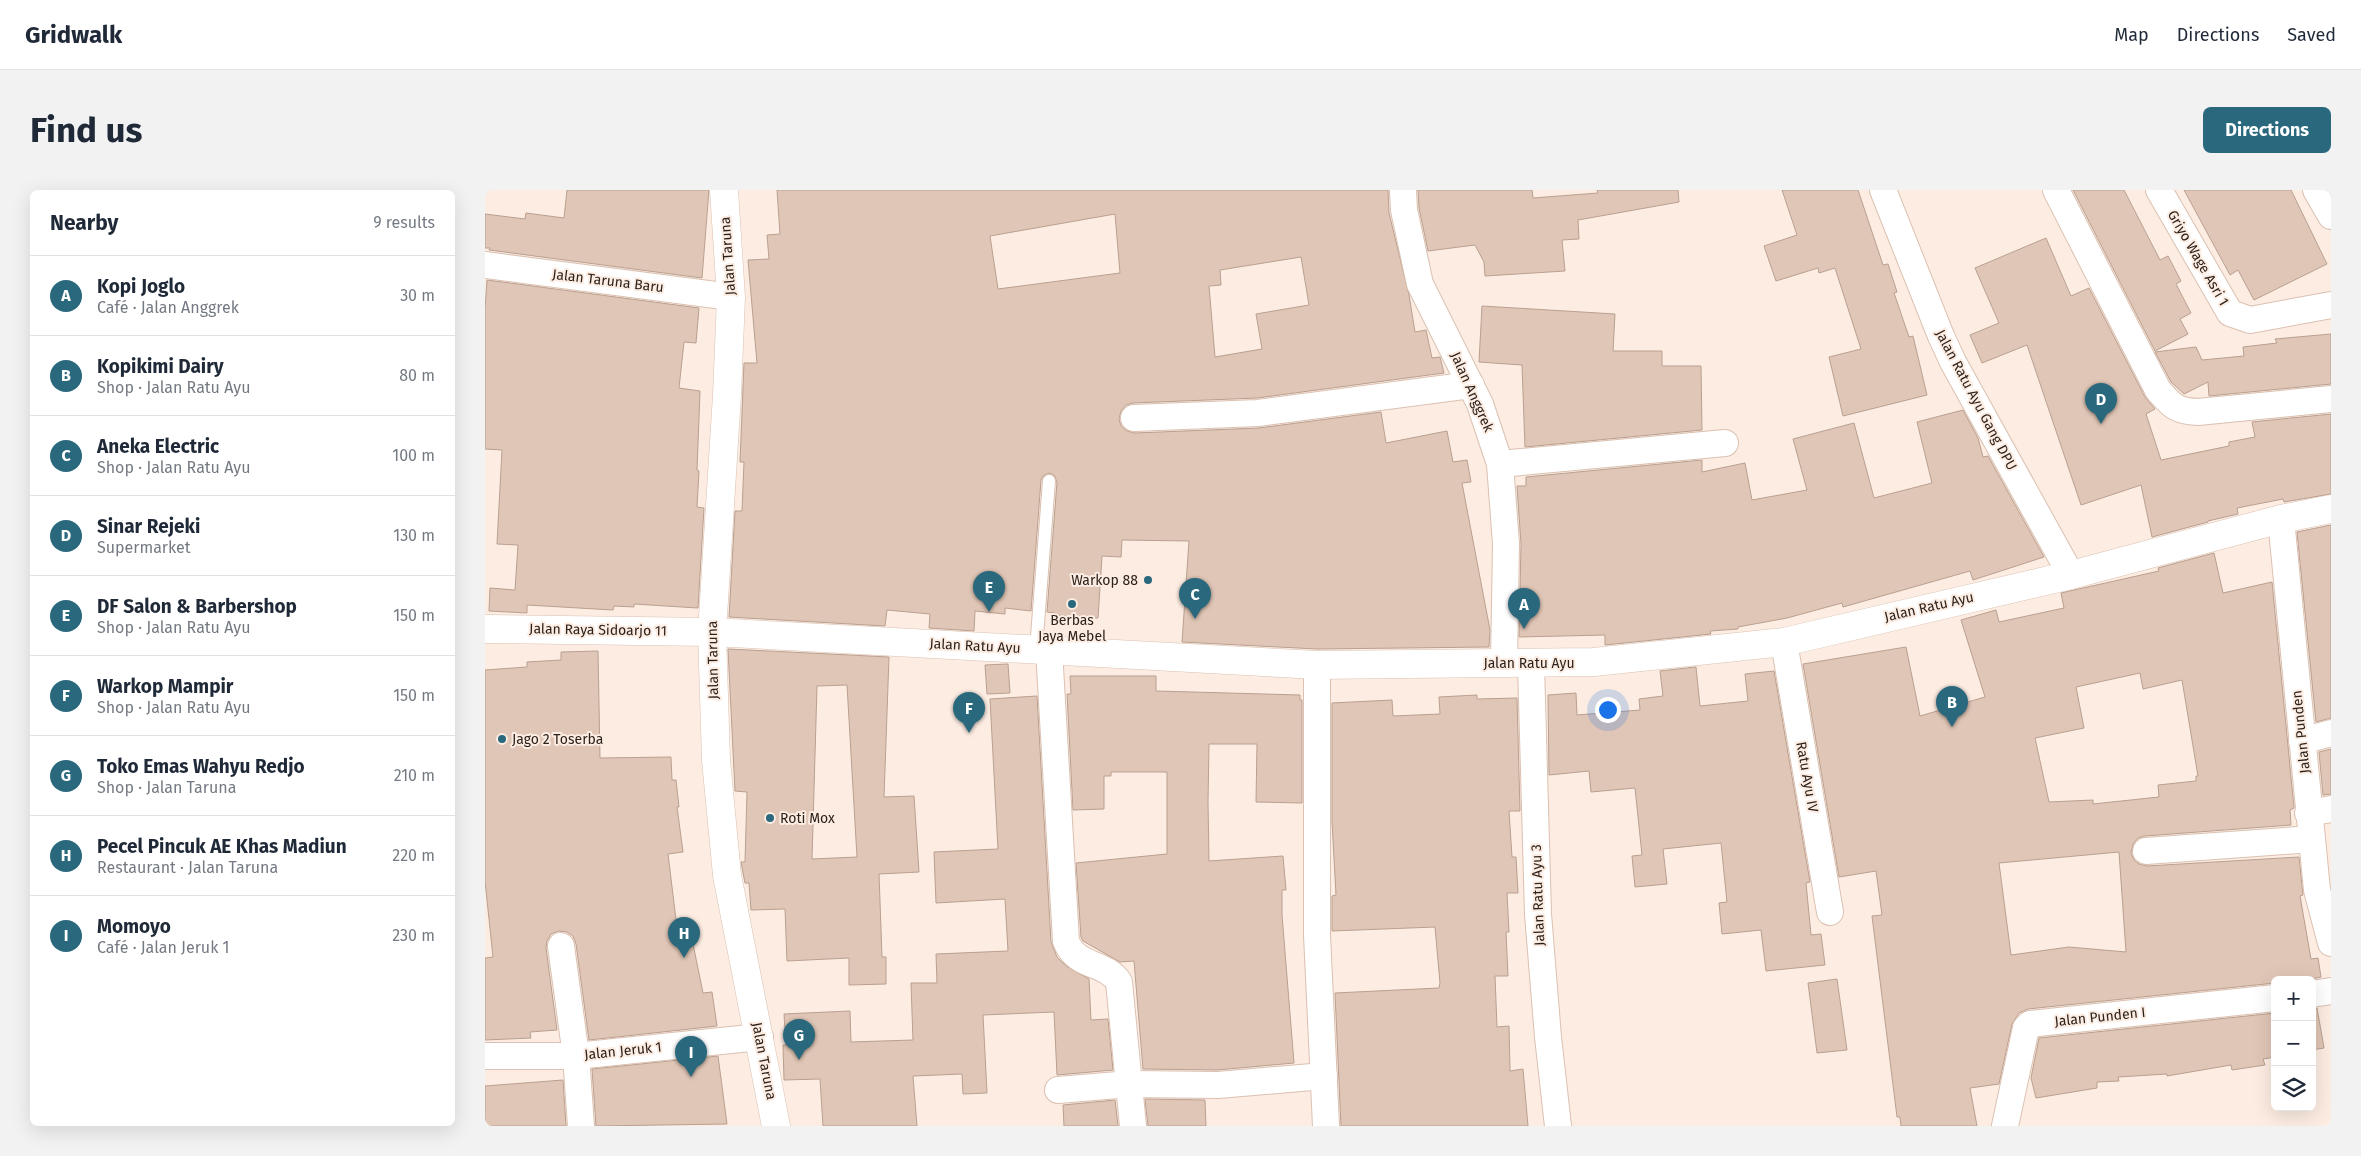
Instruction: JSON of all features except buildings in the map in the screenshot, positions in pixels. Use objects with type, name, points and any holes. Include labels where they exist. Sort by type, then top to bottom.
[{"type":"street","name":"Jalan Taruna","points":[[724,190],[731,297],[712,632],[716,760],[720,818],[727,875],[776,1126]]},
{"type":"street","name":"Jalan Anggrek","points":[[1403,190],[1404,210],[1421,284],[1487,420],[1500,464],[1506,544],[1504,663]]},
{"type":"street","name":"Jalan Ratu Ayu Gang DPU","points":[[1883,190],[1953,362],[2071,575]]},
{"type":"street","points":[[2056,190],[2158,390],[2171,406],[2183,411],[2198,412],[2331,400]]},
{"type":"street","name":"Griyo Wage Asri 1","points":[[2159,190],[2230,313],[2250,320],[2331,305]]},
{"type":"street","points":[[2316,190],[2331,216]]},
{"type":"street","name":"Jalan Taruna Baru","points":[[485,265],[731,297]]},
{"type":"street","points":[[1134,418],[1258,413],[1471,385]]},
{"type":"street","points":[[1500,464],[1725,443]]},
{"type":"street","name":"Jalan Ratu Ayu","points":[[712,632],[1317,665],[1594,662],[1784,642],[2071,575],[2281,519],[2331,509]]},
{"type":"street","name":"Jalan Punden","points":[[2281,519],[2302,741],[2320,811],[2312,839],[2317,890],[2331,943]]},
{"type":"street","name":"Jalan Raya Sidoarjo 11","points":[[485,629],[712,632]]},
{"type":"street","name":"Ratu Ayu IV","points":[[1784,642],[1830,912]]},
{"type":"street","points":[[1043,650],[1066,941],[1069,950],[1075,956],[1112,974],[1119,982],[1133,1126]]},
{"type":"street","name":"Jalan Ratu Ayu 3","points":[[1531,664],[1538,914],[1548,1037],[1558,1126]]},
{"type":"street","points":[[1317,665],[1317,935],[1326,1126]]},
{"type":"street","points":[[2302,741],[2331,734]]},
{"type":"street","points":[[2146,851],[2312,839]]},
{"type":"street","points":[[561,946],[576,1056],[581,1126]]},
{"type":"street","points":[[2316,994],[2331,992]]},
{"type":"street","name":"Jalan Punden I","points":[[2005,1126],[2025,1028],[2030,1024],[2271,998]]},
{"type":"street","name":"Jalan Jeruk 1","points":[[485,1056],[576,1056],[760,1037]]},
{"type":"street","points":[[1058,1090],[1130,1084],[1218,1085],[1324,1076]]},
{"type":"lane","points":[[1043,650],[1049,481]]},
{"type":"place","name":"Sinar Rejeki","points":[[2101,424]]},
{"type":"place","name":"Warkop 88","points":[[1148,580]]},
{"type":"place","name":"Berbas Jaya Mebel","points":[[1072,604]]},
{"type":"place","name":"DF Salon & Barbershop","points":[[989,612]]},
{"type":"place","name":"Aneka Electric","points":[[1195,619]]},
{"type":"place","name":"Kopi Joglo","points":[[1524,629]]},
{"type":"place","name":"Kopikimi Dairy","points":[[1952,727]]},
{"type":"place","name":"Warkop Mampir","points":[[969,733]]},
{"type":"place","name":"Jago 2 Toserba","points":[[502,739]]},
{"type":"place","name":"Roti Mox","points":[[770,818]]},
{"type":"place","name":"Pecel Pincuk AE Khas Madiun","points":[[684,958]]},
{"type":"place","name":"Toko Emas Wahyu Redjo","points":[[799,1060]]},
{"type":"place","name":"Momoyo","points":[[691,1077]]}]
